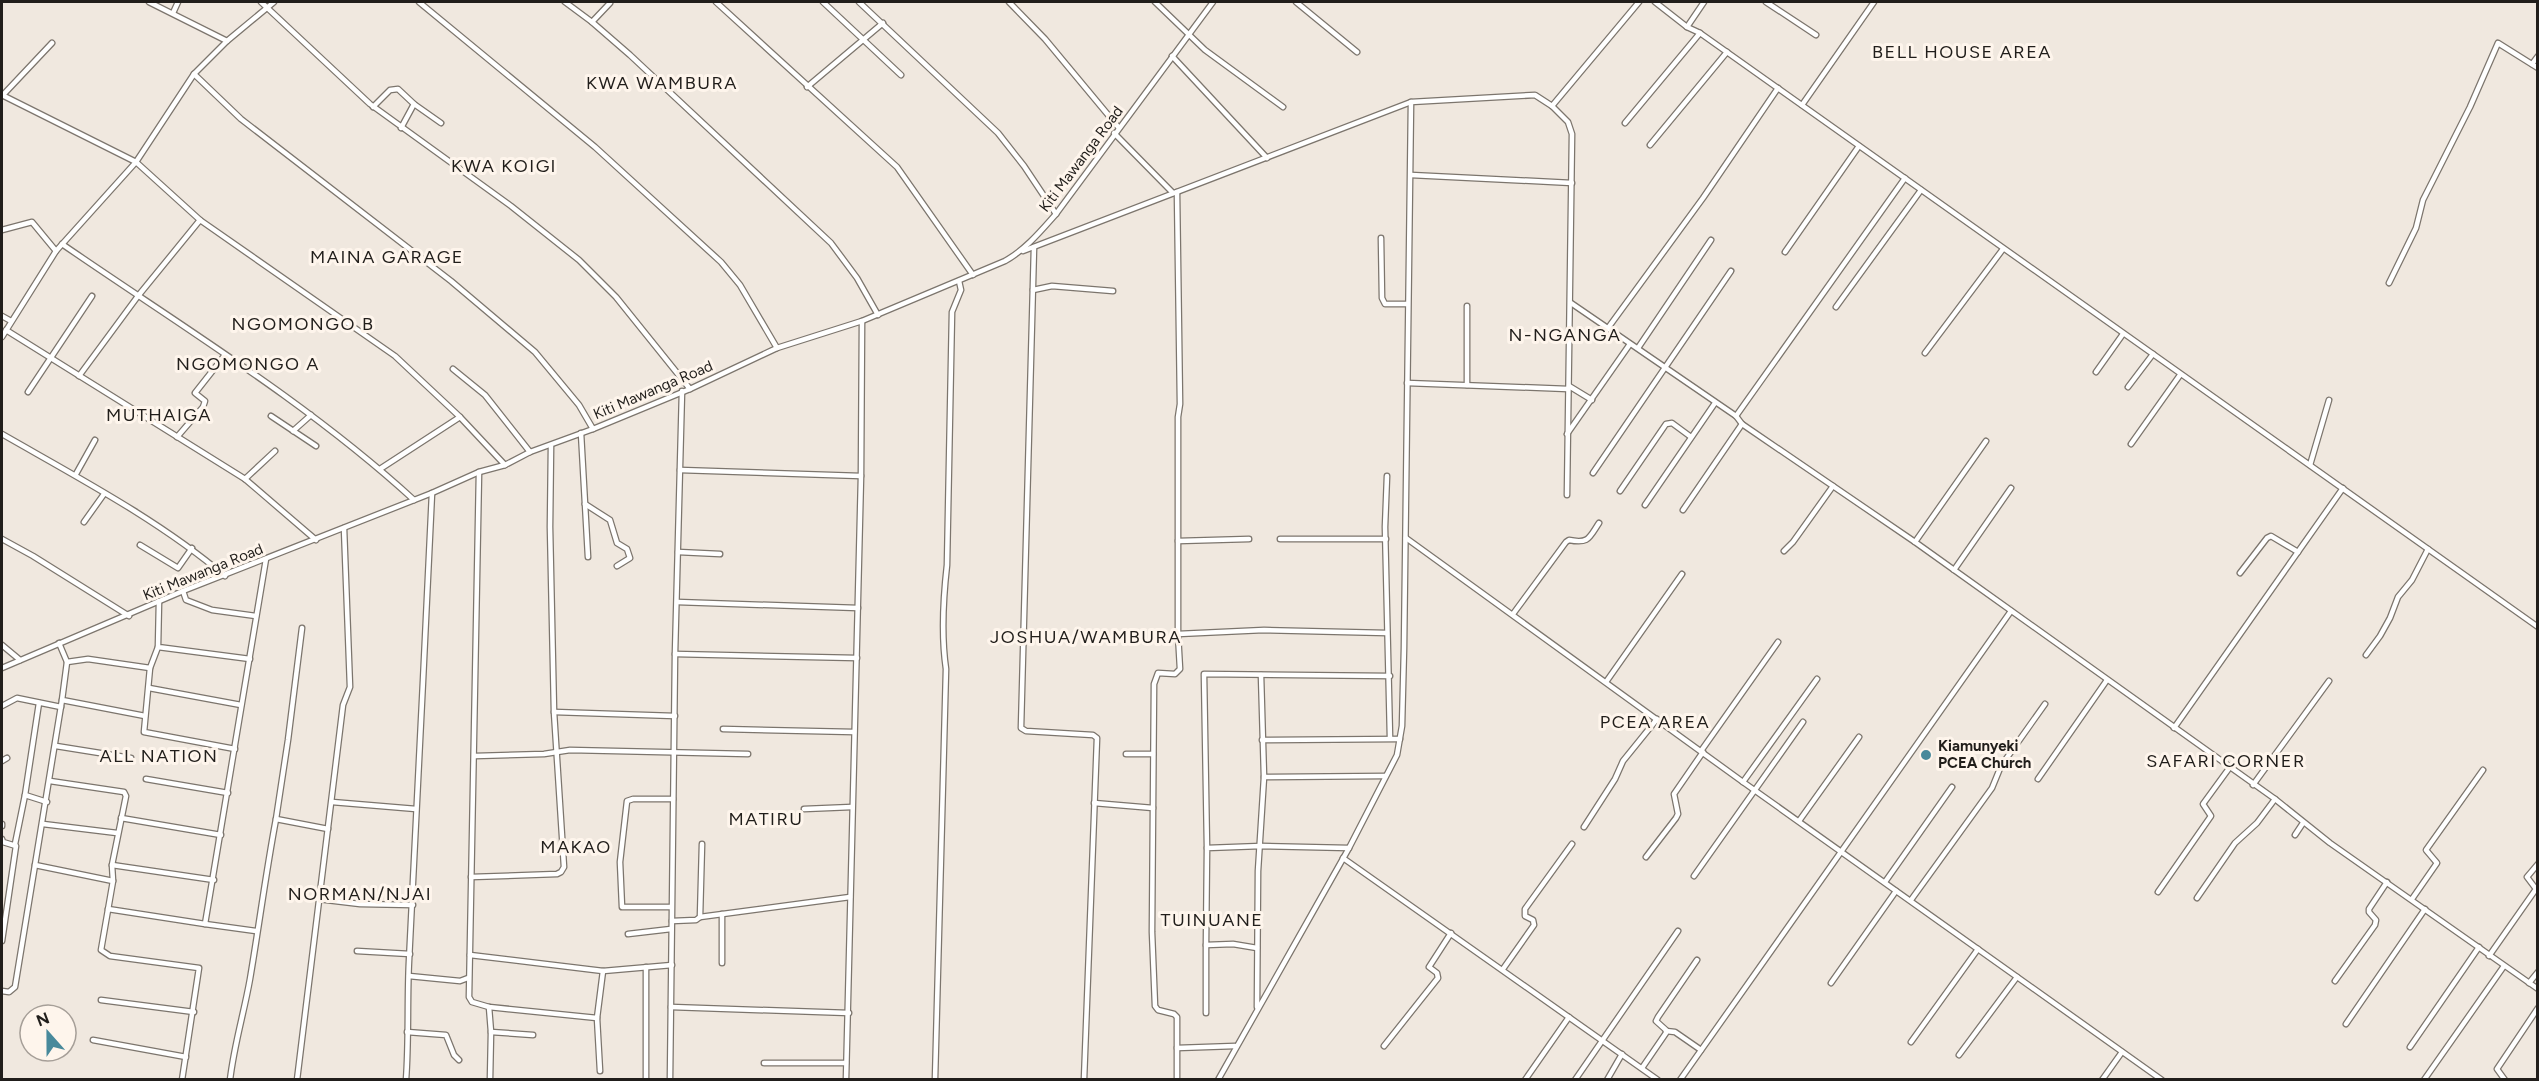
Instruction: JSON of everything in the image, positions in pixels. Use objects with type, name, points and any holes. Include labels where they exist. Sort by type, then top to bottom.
[{"type":"street","points":[[149,2],[227,41]]},
{"type":"street","points":[[173,14],[178,2]]},
{"type":"street","points":[[261,2],[373,107],[511,206],[579,260],[616,297],[690,389]]},
{"type":"street","points":[[2,337],[56,251],[136,162],[194,74],[227,41],[274,2]]},
{"type":"street","points":[[419,2],[596,147],[721,262],[745,293],[777,348]]},
{"type":"street","points":[[565,2],[630,55],[831,243],[857,279],[878,315]]},
{"type":"street","points":[[716,2],[897,167],[973,275]]},
{"type":"street","points":[[823,2],[901,75]]},
{"type":"street","points":[[859,2],[998,133],[1024,166],[1056,214]]},
{"type":"street","points":[[1009,2],[1045,39],[1119,128]]},
{"type":"street","points":[[1155,2],[1205,50],[1283,107]]},
{"type":"street","name":"Kiti Mawanga Road","points":[[2,668],[129,616],[183,591],[316,540],[479,472],[505,465],[530,452],[551,446],[690,389],[777,348],[878,315],[973,275],[1020,252],[1038,236],[1056,214],[1213,2]]},
{"type":"street","points":[[1296,2],[1357,52]]},
{"type":"street","points":[[1552,106],[1639,2]]},
{"type":"street","points":[[1655,2],[1687,27],[1700,33],[1727,52],[2538,627]]},
{"type":"street","points":[[1687,27],[1704,2]]},
{"type":"street","points":[[1766,2],[1816,35]]},
{"type":"street","points":[[1802,105],[1874,2]]},
{"type":"street","points":[[592,22],[610,3]]},
{"type":"street","points":[[807,87],[883,23]]},
{"type":"street","points":[[1625,123],[1700,33]]},
{"type":"street","points":[[52,43],[2,96],[136,162],[200,220],[395,356],[460,417],[505,465]]},
{"type":"street","points":[[2389,283],[2416,228],[2423,200],[2470,107],[2498,43],[2538,68]]},
{"type":"street","points":[[1650,145],[1727,52]]},
{"type":"street","points":[[1172,56],[1267,158]]},
{"type":"street","points":[[2532,64],[2538,56]]},
{"type":"street","points":[[194,74],[241,119],[442,275],[535,352],[579,405],[593,429]]},
{"type":"street","points":[[1608,328],[1703,198],[1778,88]]},
{"type":"street","points":[[373,107],[393,89],[403,92],[414,104],[441,123]]},
{"type":"street","points":[[1020,252],[1411,102],[1535,95],[1552,106],[1571,126],[1571,303],[1567,495]]},
{"type":"street","points":[[1218,1080],[1235,1046],[1349,848],[1397,755],[1400,739],[1406,538],[1411,102]]},
{"type":"street","points":[[401,128],[414,104]]},
{"type":"street","points":[[1114,134],[1175,193],[1180,404],[1178,417],[1180,669],[1175,674],[1158,673],[1154,684],[1153,808],[1154,1004],[1158,1010],[1177,1017],[1177,1080]]},
{"type":"street","points":[[1785,252],[1859,146]]},
{"type":"street","points":[[1411,175],[1572,183]]},
{"type":"street","points":[[1736,416],[1905,178]]},
{"type":"street","points":[[1836,307],[1921,190]]},
{"type":"street","points":[[79,376],[138,296],[200,220]]},
{"type":"street","points":[[2,230],[32,222],[56,251]]},
{"type":"street","points":[[1381,238],[1382,298],[1385,303],[1407,304]]},
{"type":"street","points":[[1638,348],[1711,240]]},
{"type":"street","points":[[63,244],[310,415],[380,469],[414,500]]},
{"type":"street","points":[[1034,247],[1022,728],[1026,731],[1095,736],[1097,743],[1084,1080]]},
{"type":"street","points":[[1925,353],[2002,249]]},
{"type":"street","points":[[1593,473],[1731,271]]},
{"type":"street","points":[[934,1080],[946,677],[943,652],[952,312],[961,290],[958,281]]},
{"type":"street","points":[[1033,290],[1052,286],[1113,291]]},
{"type":"street","points":[[28,392],[92,296]]},
{"type":"street","points":[[1571,303],[1736,416],[1742,423],[2012,611],[2275,799],[2303,824],[2538,989]]},
{"type":"street","points":[[1467,306],[1467,385]]},
{"type":"street","points":[[2,316],[11,321]]},
{"type":"street","points":[[846,1080],[861,476],[862,321]]},
{"type":"street","points":[[6,330],[245,479],[316,540]]},
{"type":"street","points":[[2096,372],[2123,334]]},
{"type":"street","points":[[1567,434],[1630,344]]},
{"type":"street","points":[[2128,387],[2152,354]]},
{"type":"street","points":[[177,437],[203,407],[205,401],[195,393],[225,355]]},
{"type":"street","points":[[453,369],[485,395],[530,452]]},
{"type":"street","points":[[2131,444],[2180,375]]},
{"type":"street","points":[[1407,383],[1569,388],[1592,400]]},
{"type":"street","points":[[670,1080],[675,654],[682,391]]},
{"type":"street","points":[[2310,465],[2329,400]]},
{"type":"street","points":[[1645,505],[1715,403]]},
{"type":"street","points":[[293,431],[310,415]]},
{"type":"street","points":[[271,416],[316,446]]},
{"type":"street","points":[[380,469],[460,417]]},
{"type":"street","points":[[1620,491],[1666,424],[1672,423],[1691,437]]},
{"type":"street","points":[[1683,510],[1742,423]]},
{"type":"street","points":[[581,433],[588,557]]},
{"type":"street","points":[[2,434],[76,474],[104,494],[192,548],[225,576]]},
{"type":"street","points":[[76,474],[95,440]]},
{"type":"street","points":[[1915,543],[1986,441]]},
{"type":"street","points":[[471,877],[557,874],[563,870],[554,712],[549,473],[551,446]]},
{"type":"street","points":[[245,479],[275,451]]},
{"type":"street","points":[[680,470],[861,476]]},
{"type":"street","points":[[479,472],[475,756],[468,978],[470,1000],[489,1007],[597,1018]]},
{"type":"street","points":[[1387,476],[1390,738]]},
{"type":"street","points":[[1784,551],[1833,486]]},
{"type":"street","points":[[1954,570],[2012,488]]},
{"type":"street","points":[[2174,728],[2343,488]]},
{"type":"street","points":[[406,1080],[416,809],[423,712],[423,651],[432,493]]},
{"type":"street","points":[[84,522],[104,494]]},
{"type":"street","points":[[585,504],[610,520],[617,543],[627,549],[630,558],[617,566]]},
{"type":"street","points":[[1513,614],[1566,542],[1569,540],[1581,543],[1586,541],[1599,523]]},
{"type":"street","points":[[297,1080],[342,705],[350,687],[344,528]]},
{"type":"street","points":[[2240,573],[2271,536],[2298,552]]},
{"type":"street","points":[[1406,538],[1657,718],[1743,783],[1799,820],[2162,1080]]},
{"type":"street","points":[[2,539],[129,616]]},
{"type":"street","points":[[1178,541],[1249,539]]},
{"type":"street","points":[[1280,539],[1386,539]]},
{"type":"street","points":[[140,545],[178,568],[192,548]]},
{"type":"street","points":[[2366,655],[2385,627],[2398,597],[2412,580],[2428,549]]},
{"type":"street","points":[[678,552],[720,554]]},
{"type":"street","points":[[205,924],[266,559]]},
{"type":"street","points":[[1606,682],[1682,574]]},
{"type":"street","points":[[183,591],[186,600],[212,610],[256,616]]},
{"type":"street","points":[[159,601],[158,647],[150,668],[144,730],[146,734],[235,749]]},
{"type":"street","points":[[677,602],[858,608]]},
{"type":"street","points":[[1680,1080],[2012,611]]},
{"type":"street","points":[[230,1080],[250,980],[256,931],[276,819],[302,628]]},
{"type":"street","points":[[1178,634],[1264,630],[1387,633]]},
{"type":"street","points":[[1646,857],[1678,814],[1674,794],[1778,642]]},
{"type":"street","points":[[2,991],[9,992],[15,987],[47,801],[67,662],[59,643]]},
{"type":"street","points":[[2,645],[20,660]]},
{"type":"street","points":[[158,647],[250,659]]},
{"type":"street","points":[[675,654],[857,658]]},
{"type":"street","points":[[67,662],[88,659],[150,668]]},
{"type":"street","points":[[1206,1014],[1207,848],[1204,674],[1390,676]]},
{"type":"street","points":[[1257,1009],[1258,871],[1264,777],[1261,675]]},
{"type":"street","points":[[1743,783],[1817,679]]},
{"type":"street","points":[[2038,779],[2107,680]]},
{"type":"street","points":[[2253,785],[2329,681]]},
{"type":"street","points":[[149,688],[241,705]]},
{"type":"street","points":[[2,706],[17,698],[62,707]]},
{"type":"street","points":[[62,700],[145,716]]},
{"type":"street","points":[[2,941],[16,851],[15,844],[39,703]]},
{"type":"street","points":[[1911,900],[1992,788],[2001,766],[2044,704]]},
{"type":"street","points":[[554,712],[675,716]]},
{"type":"street","points":[[1584,827],[1615,779],[1623,761],[1657,718]]},
{"type":"street","points":[[1694,876],[1803,722]]},
{"type":"street","points":[[723,729],[854,732]]},
{"type":"street","points":[[1799,820],[1858,737]]},
{"type":"street","points":[[1262,740],[1400,739]]},
{"type":"street","points":[[56,746],[131,758]]},
{"type":"street","points":[[475,756],[570,750],[748,754]]},
{"type":"street","points":[[1126,754],[1154,754]]},
{"type":"street","points":[[2,761],[7,758]]},
{"type":"street","points":[[2158,892],[2211,816],[2204,804],[2230,767]]},
{"type":"street","points":[[2412,899],[2436,865],[2437,861],[2426,850],[2483,770]]},
{"type":"street","points":[[1264,777],[1385,776]]},
{"type":"street","points":[[146,779],[228,793]]},
{"type":"street","points":[[50,781],[124,792],[126,796],[117,833],[112,865],[113,881],[101,950],[110,956],[197,966],[199,970],[194,1012],[182,1080]]},
{"type":"street","points":[[1885,882],[1952,787]]},
{"type":"street","points":[[25,795],[47,801]]},
{"type":"street","points":[[671,907],[622,907],[620,862],[627,801],[673,799]]},
{"type":"street","points":[[2197,898],[2235,843],[2257,824],[2275,799]]},
{"type":"street","points":[[332,802],[416,809]]},
{"type":"street","points":[[1094,803],[1153,808]]},
{"type":"street","points":[[804,809],[852,807]]},
{"type":"street","points":[[121,818],[221,835]]},
{"type":"street","points":[[276,819],[328,829]]},
{"type":"street","points":[[43,824],[117,833]]},
{"type":"street","points":[[2295,835],[2303,824]]},
{"type":"street","points":[[2,831],[2,838],[6,844],[15,844]]},
{"type":"street","points":[[700,917],[702,844]]},
{"type":"street","points":[[1503,969],[1534,926],[1533,920],[1524,916],[1525,909],[1572,844]]},
{"type":"street","points":[[1207,848],[1260,846],[1349,848]]},
{"type":"street","points":[[1343,858],[1658,1080]]},
{"type":"street","points":[[2489,956],[2536,889],[2527,877],[2538,864]]},
{"type":"street","points":[[35,865],[113,881]]},
{"type":"street","points":[[112,865],[214,880]]},
{"type":"street","points":[[2336,981],[2363,939],[2375,925],[2376,920],[2369,909],[2387,882]]},
{"type":"street","points":[[1831,983],[1896,891]]},
{"type":"street","points":[[672,921],[696,920],[700,917],[850,897]]},
{"type":"street","points":[[318,899],[413,905]]},
{"type":"street","points":[[108,909],[256,931]]},
{"type":"street","points":[[2346,1024],[2425,909]]},
{"type":"street","points":[[722,914],[722,963]]},
{"type":"street","points":[[628,934],[671,929]]},
{"type":"street","points":[[1575,1080],[1678,931]]},
{"type":"street","points":[[1384,1046],[1438,978],[1437,973],[1429,967],[1451,933]]},
{"type":"street","points":[[1206,945],[1233,944],[1257,948]]},
{"type":"street","points":[[2410,1047],[2479,947]]},
{"type":"street","points":[[1911,1042],[1978,949]]},
{"type":"street","points":[[357,951],[410,954]]},
{"type":"street","points":[[470,955],[603,970],[672,965]]},
{"type":"street","points":[[1697,960],[1656,1021],[1666,1031],[1675,1032],[1701,1050]]},
{"type":"street","points":[[2424,1080],[2504,966]]},
{"type":"street","points":[[646,967],[646,1080]]},
{"type":"street","points":[[600,1071],[597,1018],[603,970]]},
{"type":"street","points":[[2529,983],[2538,972]]},
{"type":"street","points":[[409,976],[460,981],[468,978]]},
{"type":"street","points":[[1959,1055],[2018,977]]},
{"type":"street","points":[[100,1000],[194,1012]]},
{"type":"street","points":[[489,1007],[492,1032],[490,1080]]},
{"type":"street","points":[[671,1007],[849,1013]]},
{"type":"street","points":[[2505,1080],[2497,1069],[2538,1008]]},
{"type":"street","points":[[1525,1080],[1569,1017]]},
{"type":"street","points":[[1642,1068],[1666,1031]]},
{"type":"street","points":[[407,1032],[446,1035],[454,1055],[459,1060]]},
{"type":"street","points":[[492,1032],[533,1035]]},
{"type":"street","points":[[93,1041],[186,1056]]},
{"type":"street","points":[[1177,1048],[1235,1046]]},
{"type":"street","points":[[2102,1080],[2122,1052]]},
{"type":"street","points":[[1607,1080],[1622,1054]]},
{"type":"street","points":[[764,1063],[846,1063]]},
{"type":"place","name":"Kiamunyeki PCEA Church","points":[[1926,755]]},
{"type":"district","name":"BELL HOUSE AREA","points":[[1962,52]]},
{"type":"district","name":"KWA WAMBURA","points":[[662,83]]},
{"type":"district","name":"KWA KOIGI","points":[[504,166]]},
{"type":"district","name":"MAINA GARAGE","points":[[387,257]]},
{"type":"district","name":"NGOMONGO B","points":[[303,324]]},
{"type":"district","name":"N-NGANGA","points":[[1565,335]]},
{"type":"district","name":"NGOMONGO A","points":[[248,364]]},
{"type":"district","name":"MUTHAIGA","points":[[159,415]]},
{"type":"district","name":"JOSHUA/WAMBURA","points":[[1086,637]]},
{"type":"district","name":"PCEA AREA","points":[[1655,722]]},
{"type":"district","name":"ALL NATION","points":[[159,756]]},
{"type":"district","name":"SAFARI CORNER","points":[[2226,761]]},
{"type":"district","name":"MATIRU","points":[[766,819]]},
{"type":"district","name":"MAKAO","points":[[576,847]]},
{"type":"district","name":"NORMAN/NJAI","points":[[360,894]]},
{"type":"district","name":"TUINUANE","points":[[1212,920]]}]
